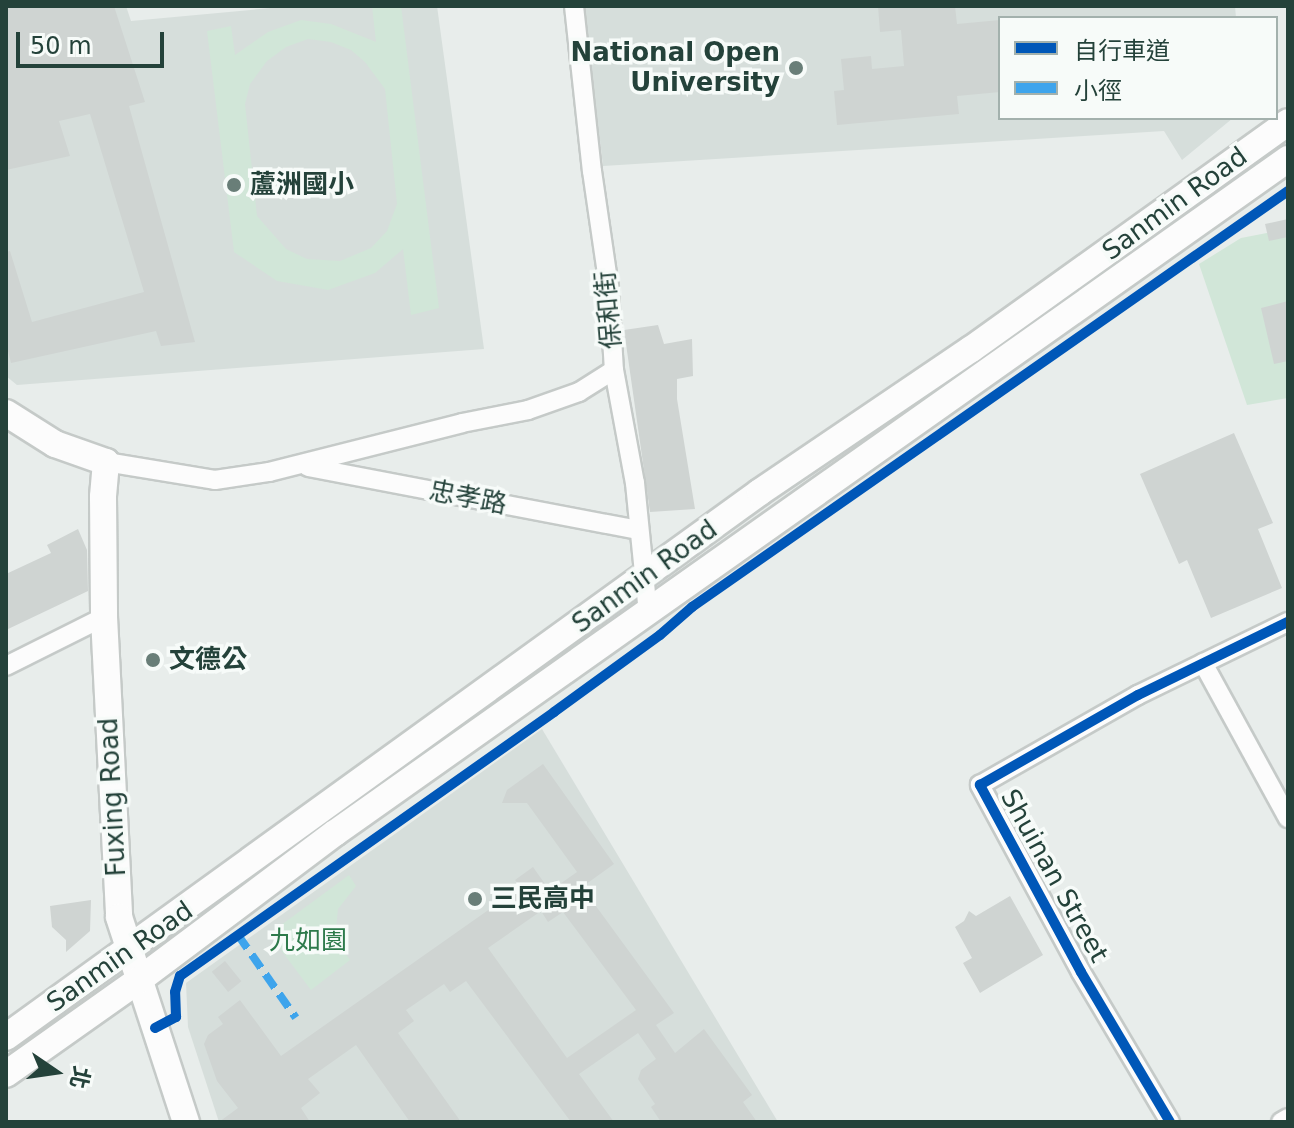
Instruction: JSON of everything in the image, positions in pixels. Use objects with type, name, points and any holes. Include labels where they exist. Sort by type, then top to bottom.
[{"type":"main road","name":"Sanmin Road","points":[[6,1037],[128,952],[760,492],[1145,228],[1288,122]]},
{"type":"main road","name":"Sanmin Road","points":[[6,1074],[139,980],[335,833],[1288,159]]},
{"type":"main road","name":"忠孝路","points":[[6,413],[55,444],[106,462]]},
{"type":"main road","name":"Fuxing Road","points":[[106,462],[103,497],[104,617],[119,917],[186,1122]]},
{"type":"street","name":"保和街","points":[[574,6],[609,287],[614,370],[639,530],[648,613]]},
{"type":"street","name":"忠孝路","points":[[106,462],[215,480],[297,465],[462,423],[528,410],[579,392],[614,370]]},
{"type":"street","name":"忠孝路","points":[[297,465],[639,530]]},
{"type":"street","points":[[6,666],[104,617]]},
{"type":"street","name":"Shuinan Street","points":[[1170,1122],[1081,972],[980,785],[1203,663],[1288,622]]},
{"type":"street","points":[[1203,663],[1288,818]]},
{"type":"street","points":[[1281,1122],[1288,1118]]},
{"type":"shaded area","name":"蘆洲國小","points":[[6,6],[126,6],[131,21],[293,6],[437,6],[484,349],[17,385],[6,376]]},
{"type":"shaded area","name":"National Open University","points":[[584,6],[1235,6],[1236,16],[998,16],[998,120],[1231,120],[1182,160],[1164,131],[603,166]]},
{"type":"shaded area","name":"三民高中","points":[[542,729],[778,1122],[219,1122],[188,1027],[186,983]]},
{"type":"green space","points":[[372,6],[401,6],[439,308],[411,315],[403,249],[375,273],[328,290],[277,281],[234,252],[207,31],[231,26],[235,55],[268,32],[301,20],[331,24],[376,42]],"holes":[[[308,39],[331,42],[351,50],[365,62],[385,89],[397,204],[387,231],[371,248],[340,261],[307,259],[286,249],[257,216],[245,104],[250,84],[267,61],[286,47]]]},
{"type":"green space","points":[[1288,229],[1288,398],[1247,405],[1199,264],[1241,238]]},
{"type":"green space","name":"九如園","points":[[349,875],[356,886],[338,909],[335,939],[350,960],[311,990],[269,934]]},
{"type":"building","points":[[6,6],[114,6],[145,102],[129,106],[195,342],[161,346],[156,331],[11,363],[6,343],[6,252],[10,251],[32,322],[144,292],[90,114],[59,121],[70,156],[6,170]]},
{"type":"building","points":[[878,6],[955,6],[957,24],[998,20],[998,92],[957,96],[959,114],[837,125],[834,91],[844,90],[841,59],[871,56],[872,69],[904,66],[901,30],[880,32]]},
{"type":"building","points":[[1288,219],[1288,237],[1269,241],[1265,224]]},
{"type":"building","points":[[1288,301],[1288,361],[1274,364],[1261,308]]},
{"type":"building","points":[[658,325],[664,344],[692,339],[693,376],[677,379],[677,399],[695,509],[650,512],[624,330]]},
{"type":"building","points":[[1234,433],[1273,523],[1258,529],[1282,588],[1211,618],[1187,560],[1179,564],[1140,474]]},
{"type":"building","points":[[78,529],[87,550],[88,591],[6,630],[6,574],[51,553],[47,545]]},
{"type":"building","points":[[543,764],[614,864],[582,887],[674,1013],[656,1025],[675,1053],[704,1029],[752,1095],[743,1102],[757,1122],[661,1122],[651,1107],[655,1104],[638,1079],[641,1070],[656,1059],[638,1033],[579,1074],[614,1122],[571,1122],[466,981],[450,992],[444,984],[406,1010],[414,1021],[398,1033],[461,1122],[410,1122],[356,1045],[308,1079],[320,1093],[301,1108],[310,1122],[219,1122],[238,1108],[217,1081],[204,1044],[208,1035],[223,1024],[218,1017],[240,1000],[281,1056],[521,887],[515,880],[533,867],[550,891],[577,872],[527,803],[502,803],[507,790]],"holes":[[[541,911],[548,922],[563,912],[636,1010],[567,1058],[488,948]]]},
{"type":"building","points":[[1010,896],[1043,955],[980,993],[963,963],[972,958],[955,927],[964,921],[969,911],[976,916]]},
{"type":"building","points":[[91,900],[90,931],[66,952],[66,940],[52,927],[50,906]]},
{"type":"building","points":[[225,961],[241,981],[228,992],[212,972]]},
{"type":"marked path","points":[[238,935],[296,1018]]},
{"type":"cycle path","points":[[155,1028],[176,1017],[175,992],[180,976],[554,712],[660,635],[692,607],[1288,191]]},
{"type":"cycle path","points":[[1170,1122],[1081,972],[980,785],[1138,695],[1288,622]]},
{"type":"place","name":"National Open University","points":[[796,68]]},
{"type":"place","name":"蘆洲國小","points":[[234,185]]},
{"type":"place","name":"文德公","points":[[153,660]]},
{"type":"place","name":"三民高中","points":[[475,899]]}]
